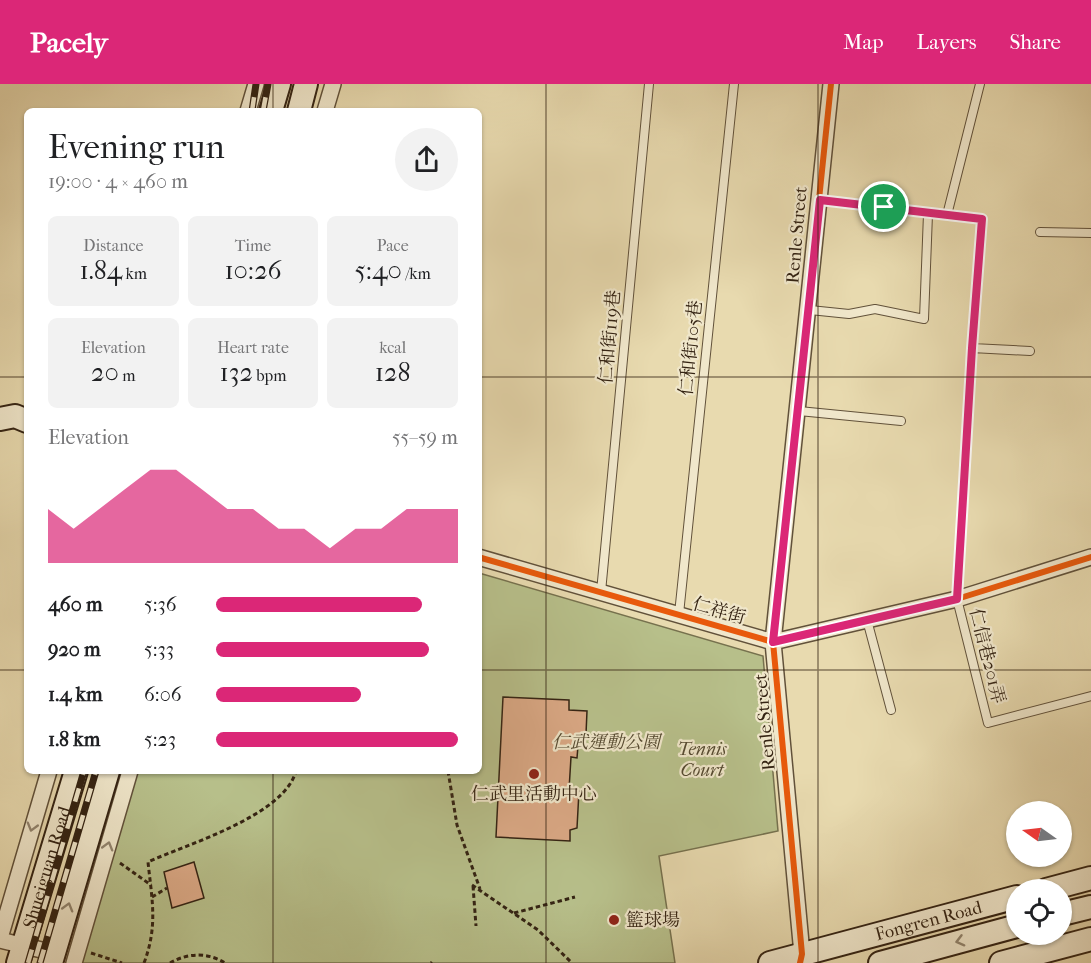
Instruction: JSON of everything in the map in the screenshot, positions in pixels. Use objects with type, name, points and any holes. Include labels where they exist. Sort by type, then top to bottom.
[{"type":"main road","points":[[272,108],[279,84]]},
{"type":"main road","points":[[299,108],[306,84]]},
{"type":"main road","points":[[0,419],[15,416],[24,420]]},
{"type":"main road","name":"Shueiguan Road","points":[[21,954],[75,774]]},
{"type":"main road","name":"Shueiguan Road","points":[[60,960],[107,774]]},
{"type":"main road","points":[[1072,883],[1091,878]]},
{"type":"main road","name":"Fongren Road","points":[[770,963],[801,958],[1006,900]]},
{"type":"main road","points":[[1072,912],[1091,907]]},
{"type":"main road","name":"Fongren Road","points":[[880,963],[1006,929]]},
{"type":"main road","points":[[1001,963],[1091,939]]},
{"type":"street","points":[[249,108],[256,84]]},
{"type":"street","points":[[326,108],[333,84]]},
{"type":"street","name":"Renle Street","points":[[801,958],[773,642],[810,310],[831,84]]},
{"type":"street","name":"仁祥街","points":[[482,558],[773,642],[957,599],[1091,557]]},
{"type":"street","name":"Shueiguan Road","points":[[0,939],[48,774]]},
{"type":"street","points":[[0,939],[21,954],[60,960],[129,774]]},
{"type":"lane","name":"仁和街119巷","points":[[601,592],[649,84]]},
{"type":"lane","name":"仁和街105巷","points":[[679,614],[734,84]]},
{"type":"lane","points":[[947,215],[980,84]]},
{"type":"lane","points":[[820,200],[982,219],[957,599]]},
{"type":"lane","points":[[810,310],[849,314],[875,309],[924,319],[928,214]]},
{"type":"lane","points":[[1040,232],[1091,233]]},
{"type":"lane","points":[[972,348],[1030,351]]},
{"type":"lane","points":[[799,411],[901,421]]},
{"type":"lane","name":"仁信巷201弄","points":[[957,599],[988,723],[1091,696]]},
{"type":"lane","points":[[867,620],[891,710]]},
{"type":"path","points":[[144,963],[153,940],[148,862],[216,835],[248,818],[280,797],[295,774]]},
{"type":"path","points":[[448,774],[457,825],[480,890]]},
{"type":"path","points":[[113,858],[151,885]]},
{"type":"path","points":[[476,926],[472,885],[538,930],[572,963]]},
{"type":"path","points":[[152,897],[167,888]]},
{"type":"path","points":[[514,913],[575,897]]},
{"type":"path","points":[[87,951],[122,963]]},
{"type":"path","points":[[170,963],[191,955],[206,956],[225,963]]},
{"type":"green space","name":"仁武運動公園","points":[[482,574],[763,656],[778,831],[659,856],[675,963],[75,963],[132,774],[482,774]]},
{"type":"building","name":"仁武里活動中心","points":[[503,697],[569,700],[569,710],[587,711],[586,734],[579,734],[577,758],[571,757],[569,790],[579,791],[577,828],[570,830],[570,841],[496,837]]},
{"type":"building","points":[[194,862],[204,898],[172,908],[164,872]]},
{"type":"railway","points":[[252,108],[256,84]]},
{"type":"railway","points":[[264,108],[268,84]]},
{"type":"railway","points":[[28,963],[83,774]]},
{"type":"railway","points":[[40,963],[95,774]]},
{"type":"cycle path","points":[[800,963],[802,954],[773,642],[831,84]]},
{"type":"cycle path","points":[[482,558],[773,642],[957,599],[1091,557]]},
{"type":"place","name":"仁武里活動中心","points":[[534,774]]},
{"type":"place","name":"籃球場","points":[[614,920]]},
{"type":"route","points":[[820,200],[884,207],[982,219],[957,599],[773,642],[820,200]]},
{"type":"park label","name":"Tennis Court","points":[[702,759]]}]
